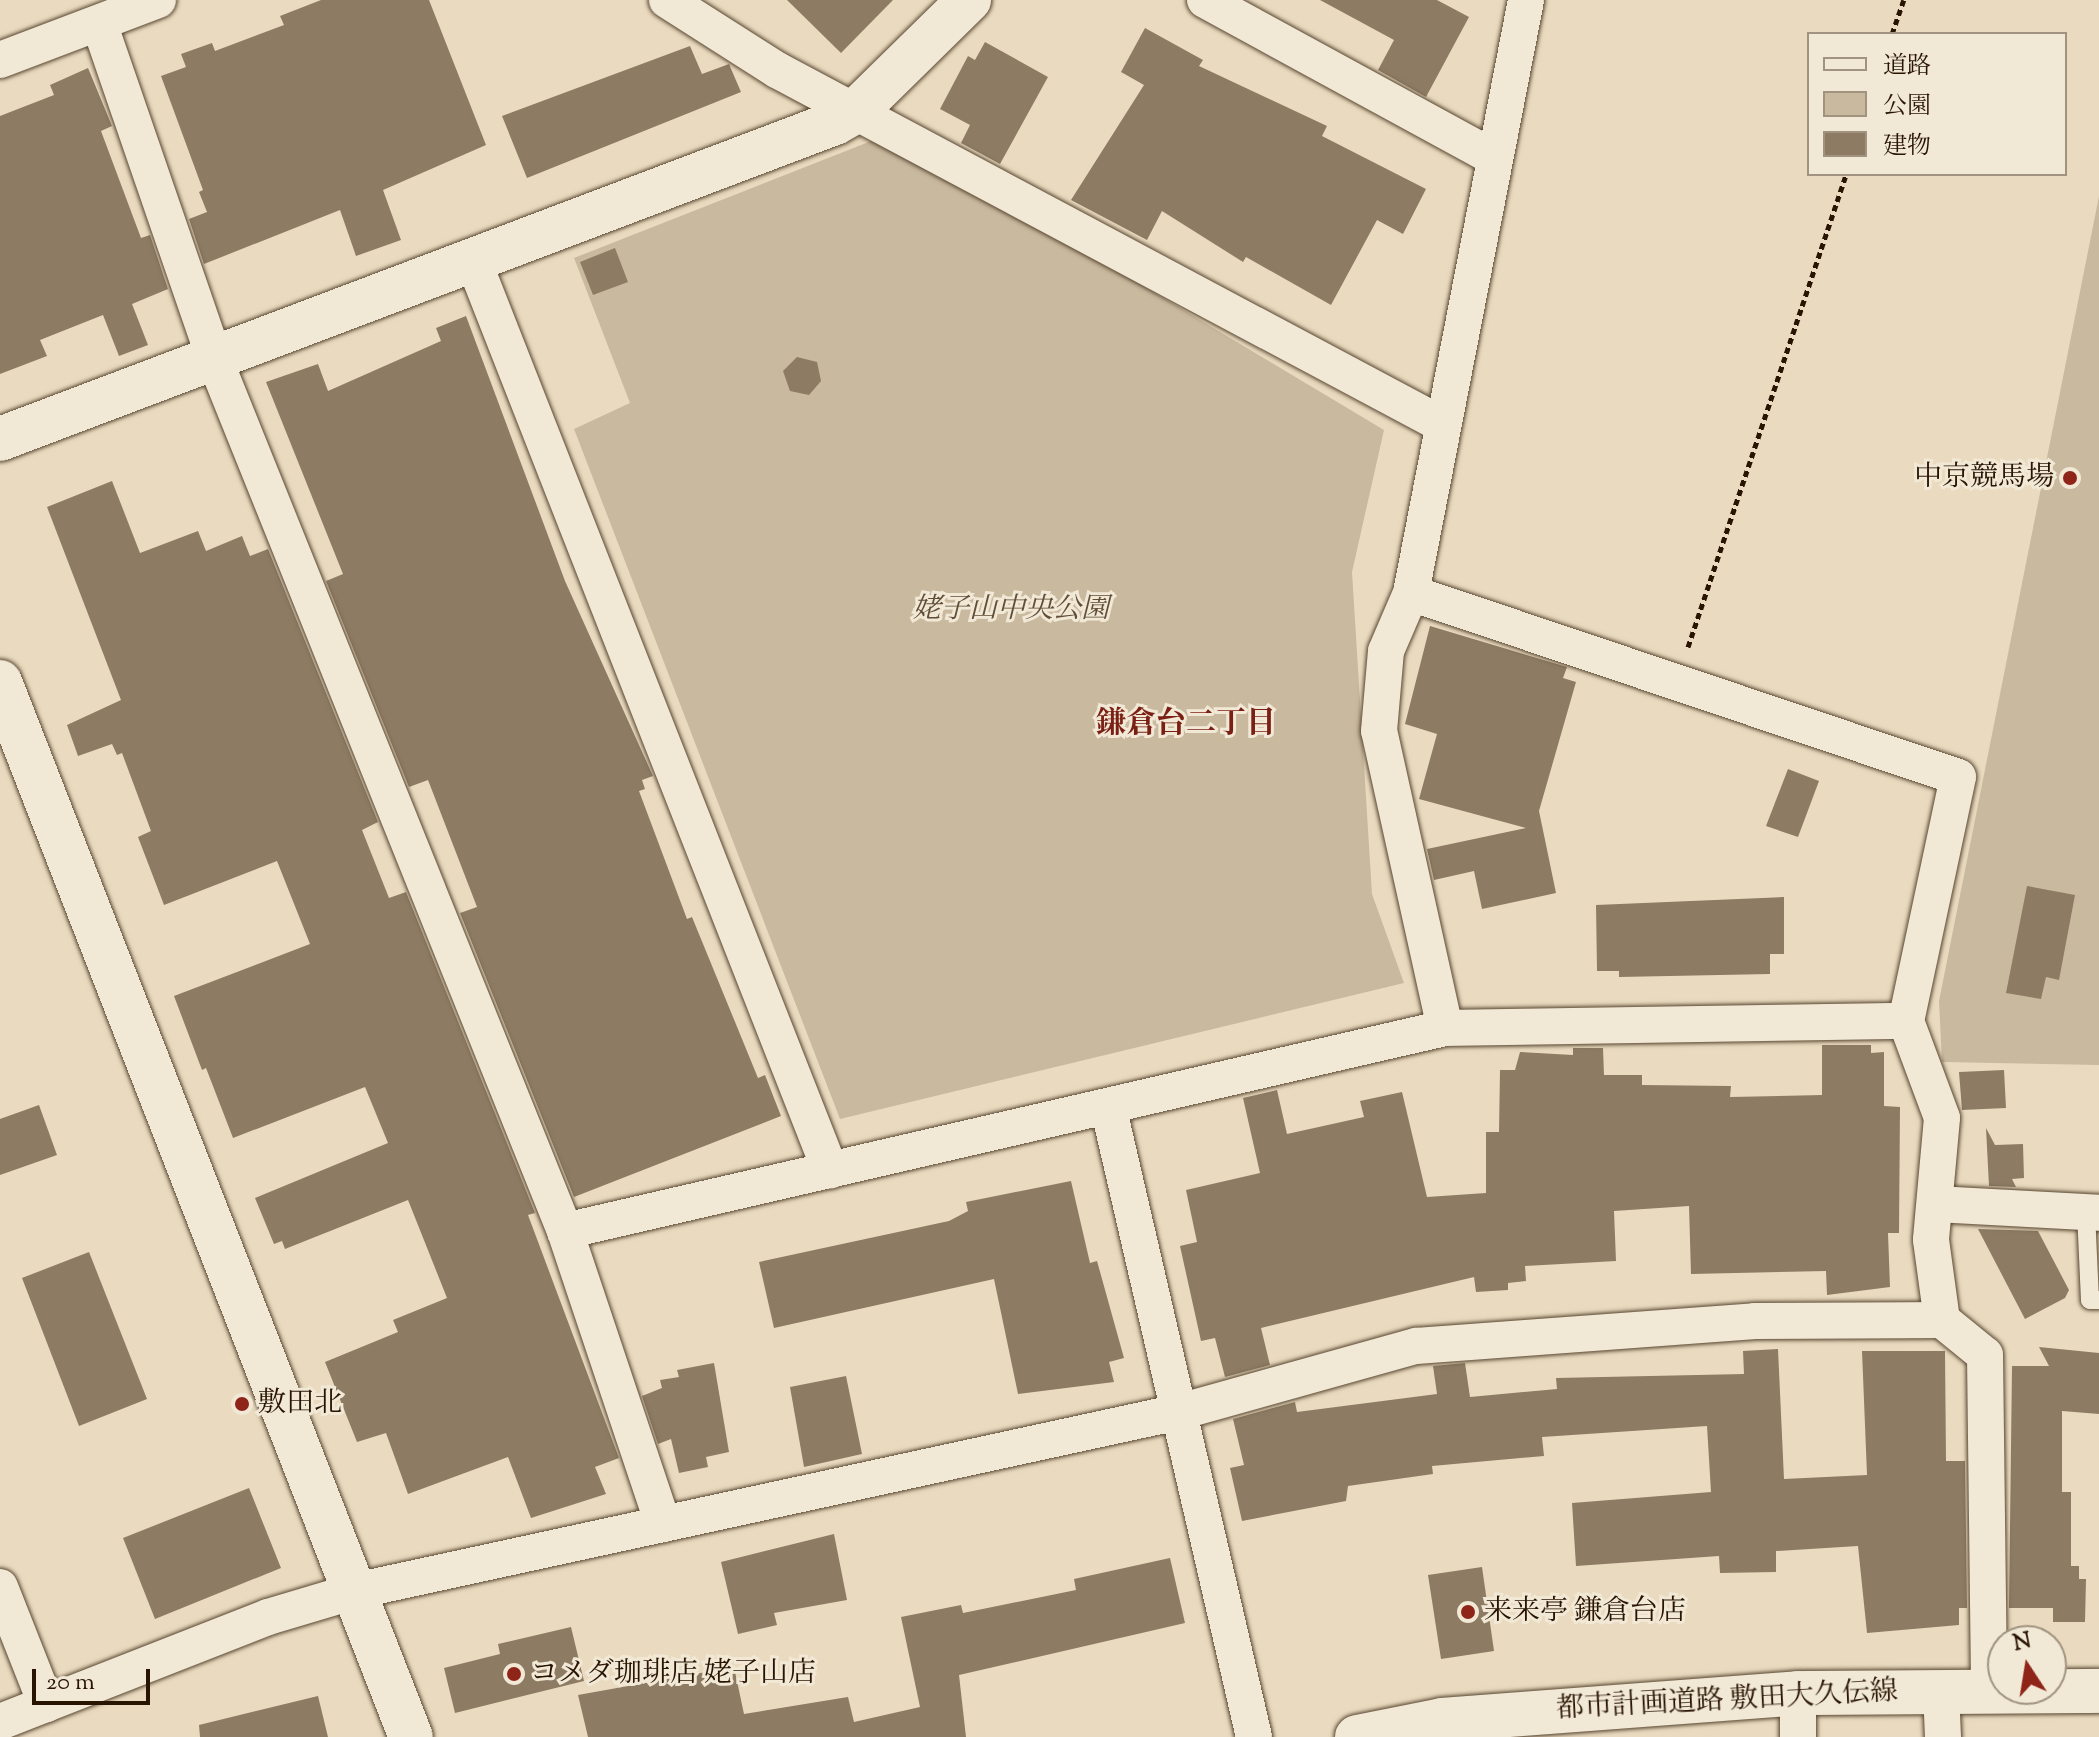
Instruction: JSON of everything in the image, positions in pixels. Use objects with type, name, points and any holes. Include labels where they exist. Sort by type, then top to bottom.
[{"type":"street","points":[[0,60],[100,26],[158,0]]},
{"type":"street","points":[[667,0],[855,112],[1443,425]]},
{"type":"street","points":[[0,439],[855,112],[969,0]]},
{"type":"street","points":[[1205,0],[1495,158]]},
{"type":"street","points":[[1445,1028],[1379,731],[1386,651],[1411,593],[1526,0]]},
{"type":"street","points":[[100,26],[214,358],[565,1231],[663,1524]]},
{"type":"street","points":[[473,260],[830,1170]]},
{"type":"street","points":[[1411,593],[1958,777],[1906,1021],[1942,1118],[1931,1240],[1942,1320]]},
{"type":"street","points":[[0,682],[411,1737]]},
{"type":"street","points":[[565,1231],[1445,1028],[1906,1021]]},
{"type":"street","points":[[1108,1106],[1254,1737]]},
{"type":"street","points":[[1935,1204],[2093,1212]]},
{"type":"street","points":[[0,1722],[268,1617],[355,1591],[1179,1412],[1416,1346],[1755,1321],[1942,1320],[1985,1355],[1988,1625]]},
{"type":"street","points":[[0,1587],[46,1704]]},
{"type":"street","name":"都市計画道路 敷田大久伝線","points":[[1357,1737],[1442,1720],[1798,1693],[1987,1690]]},
{"type":"street","points":[[1941,1691],[1943,1737]]},
{"type":"street","name":"都市計画道路 敷田大久伝線","points":[[2067,1691],[2099,1691]]},
{"type":"street","points":[[1798,1693],[1798,1737]]},
{"type":"lane","points":[[2093,1212],[2090,1300],[2099,1300]]},
{"type":"path","points":[[1893,32],[1904,0]]},
{"type":"path","points":[[1676,683],[1845,176]]},
{"type":"green space","name":"姥子山中央公園","points":[[889,134],[1384,430],[1352,572],[1372,894],[1404,983],[840,1119],[574,429],[630,403],[574,258]]},
{"type":"green space","name":"中京競馬場","points":[[2099,196],[2099,1065],[1942,1062],[1939,1001]]},
{"type":"building","points":[[321,0],[429,0],[486,145],[383,190],[401,240],[356,256],[340,210],[204,264],[189,219],[207,212],[199,192],[203,190],[161,76],[186,67],[181,54],[212,43],[215,51],[284,25],[280,16]]},
{"type":"building","points":[[787,0],[893,0],[841,53]]},
{"type":"building","points":[[1320,0],[1437,0],[1469,17],[1426,97],[1378,70],[1394,40]]},
{"type":"building","points":[[1145,28],[1203,60],[1199,66],[1327,126],[1322,136],[1426,189],[1403,234],[1377,220],[1331,305],[1246,257],[1243,262],[1162,211],[1147,240],[1071,200],[1144,85],[1121,72]]},
{"type":"building","points":[[985,42],[1048,77],[1000,164],[961,143],[970,125],[940,109],[968,56],[975,60]]},
{"type":"building","points":[[690,46],[702,74],[729,64],[741,92],[527,178],[502,116]]},
{"type":"building","points":[[88,68],[112,126],[101,131],[141,238],[150,235],[168,289],[132,304],[148,345],[119,356],[103,315],[40,340],[47,356],[0,374],[0,116],[54,95],[50,85]]},
{"type":"building","points":[[615,248],[628,282],[593,295],[580,262]]},
{"type":"building","points":[[466,316],[565,581],[653,776],[642,780],[645,789],[639,791],[687,919],[692,917],[758,1078],[765,1075],[781,1116],[574,1197],[460,913],[477,907],[428,780],[409,787],[326,581],[343,574],[266,382],[318,364],[328,391],[441,341],[436,328]]},
{"type":"building","points":[[797,357],[817,362],[821,381],[809,395],[790,391],[783,371]]},
{"type":"building","points":[[112,481],[140,553],[198,531],[206,551],[242,536],[250,556],[268,549],[378,822],[362,830],[389,898],[406,892],[535,1213],[528,1215],[619,1458],[595,1467],[606,1494],[531,1518],[508,1457],[408,1494],[386,1433],[357,1442],[325,1362],[398,1332],[393,1320],[447,1298],[408,1200],[285,1249],[282,1241],[274,1244],[255,1198],[388,1143],[365,1087],[233,1138],[206,1068],[202,1070],[174,996],[310,944],[277,861],[164,905],[138,837],[151,831],[122,753],[117,755],[112,744],[78,756],[67,725],[121,700],[47,507]]},
{"type":"building","points":[[1430,626],[1567,667],[1563,678],[1576,682],[1539,811],[1556,893],[1482,909],[1474,871],[1434,880],[1427,849],[1526,828],[1419,799],[1437,734],[1405,724]]},
{"type":"building","points":[[1788,769],[1819,781],[1798,837],[1766,826]]},
{"type":"building","points":[[2027,886],[2075,895],[2059,980],[2046,977],[2041,999],[2006,993]]},
{"type":"building","points":[[1784,897],[1784,954],[1770,954],[1770,974],[1619,977],[1619,971],[1597,971],[1596,905]]},
{"type":"building","points":[[1822,1045],[1871,1045],[1871,1053],[1884,1052],[1884,1106],[1900,1107],[1899,1233],[1888,1233],[1890,1287],[1827,1295],[1826,1271],[1691,1274],[1689,1206],[1614,1211],[1616,1261],[1525,1266],[1526,1281],[1508,1283],[1508,1290],[1476,1292],[1474,1277],[1261,1328],[1270,1365],[1225,1377],[1215,1338],[1201,1341],[1180,1246],[1197,1242],[1186,1190],[1260,1173],[1243,1098],[1277,1090],[1287,1134],[1364,1117],[1360,1101],[1402,1092],[1427,1197],[1486,1193],[1486,1132],[1499,1132],[1500,1070],[1515,1070],[1520,1052],[1573,1055],[1573,1048],[1603,1048],[1604,1075],[1642,1075],[1642,1085],[1731,1086],[1730,1097],[1822,1095]]},
{"type":"building","points":[[2004,1070],[2006,1108],[1962,1110],[1959,1072]]},
{"type":"building","points":[[39,1105],[57,1155],[0,1175],[0,1119]]},
{"type":"building","points":[[1986,1128],[1995,1145],[2023,1144],[2024,1178],[2012,1179],[2016,1187],[1989,1186]]},
{"type":"building","points":[[1071,1181],[1090,1263],[1097,1261],[1124,1358],[1109,1362],[1114,1382],[1018,1394],[994,1279],[774,1328],[759,1262],[949,1221],[968,1211],[966,1202]]},
{"type":"building","points":[[1978,1229],[2038,1231],[2069,1290],[2065,1298],[2025,1319]]},
{"type":"building","points":[[89,1252],[147,1399],[79,1426],[22,1278]]},
{"type":"building","points":[[2039,1347],[2099,1353],[2099,1414],[2062,1411],[2062,1492],[2071,1492],[2071,1566],[2079,1566],[2079,1579],[2086,1579],[2085,1622],[2053,1622],[2053,1608],[2009,1608],[2012,1366],[2049,1366]]},
{"type":"building","points":[[1778,1349],[1784,1479],[1867,1475],[1862,1351],[1945,1351],[1946,1461],[1965,1461],[1967,1608],[1959,1608],[1959,1625],[1867,1633],[1858,1546],[1776,1551],[1776,1572],[1720,1573],[1719,1556],[1576,1566],[1572,1503],[1711,1492],[1707,1426],[1542,1437],[1544,1456],[1432,1466],[1433,1474],[1348,1486],[1346,1501],[1242,1521],[1230,1468],[1244,1465],[1233,1419],[1295,1402],[1297,1412],[1437,1394],[1433,1366],[1465,1363],[1470,1397],[1557,1389],[1556,1378],[1744,1374],[1743,1351]]},
{"type":"building","points":[[714,1363],[729,1452],[706,1457],[708,1467],[679,1473],[671,1439],[658,1444],[642,1396],[662,1388],[660,1380],[679,1377],[677,1370]]},
{"type":"building","points":[[846,1376],[862,1454],[804,1467],[790,1387]]},
{"type":"building","points":[[249,1488],[281,1568],[155,1619],[123,1538]]},
{"type":"building","points":[[834,1534],[847,1600],[774,1613],[777,1625],[738,1634],[721,1562]]},
{"type":"building","points":[[1170,1558],[1185,1623],[959,1675],[966,1737],[588,1737],[578,1695],[734,1667],[744,1714],[848,1697],[854,1722],[920,1707],[901,1617],[961,1605],[963,1613],[1076,1590],[1074,1579]]},
{"type":"building","name":"来来亭 鎌倉台店","points":[[1482,1567],[1494,1651],[1441,1659],[1428,1575]]},
{"type":"building","name":"コメダ珈琲店 姥子山店","points":[[571,1627],[584,1681],[455,1713],[444,1668],[500,1654],[498,1644]]},
{"type":"building","points":[[318,1696],[328,1737],[200,1737],[199,1725]]},
{"type":"place","name":"中京競馬場","points":[[2070,478]]},
{"type":"place","name":"敷田北","points":[[242,1404]]},
{"type":"place","name":"来来亭 鎌倉台店","points":[[1468,1612]]},
{"type":"place","name":"コメダ珈琲店 姥子山店","points":[[514,1674]]},
{"type":"district","name":"鎌倉台二丁目","points":[[1186,725]]}]
